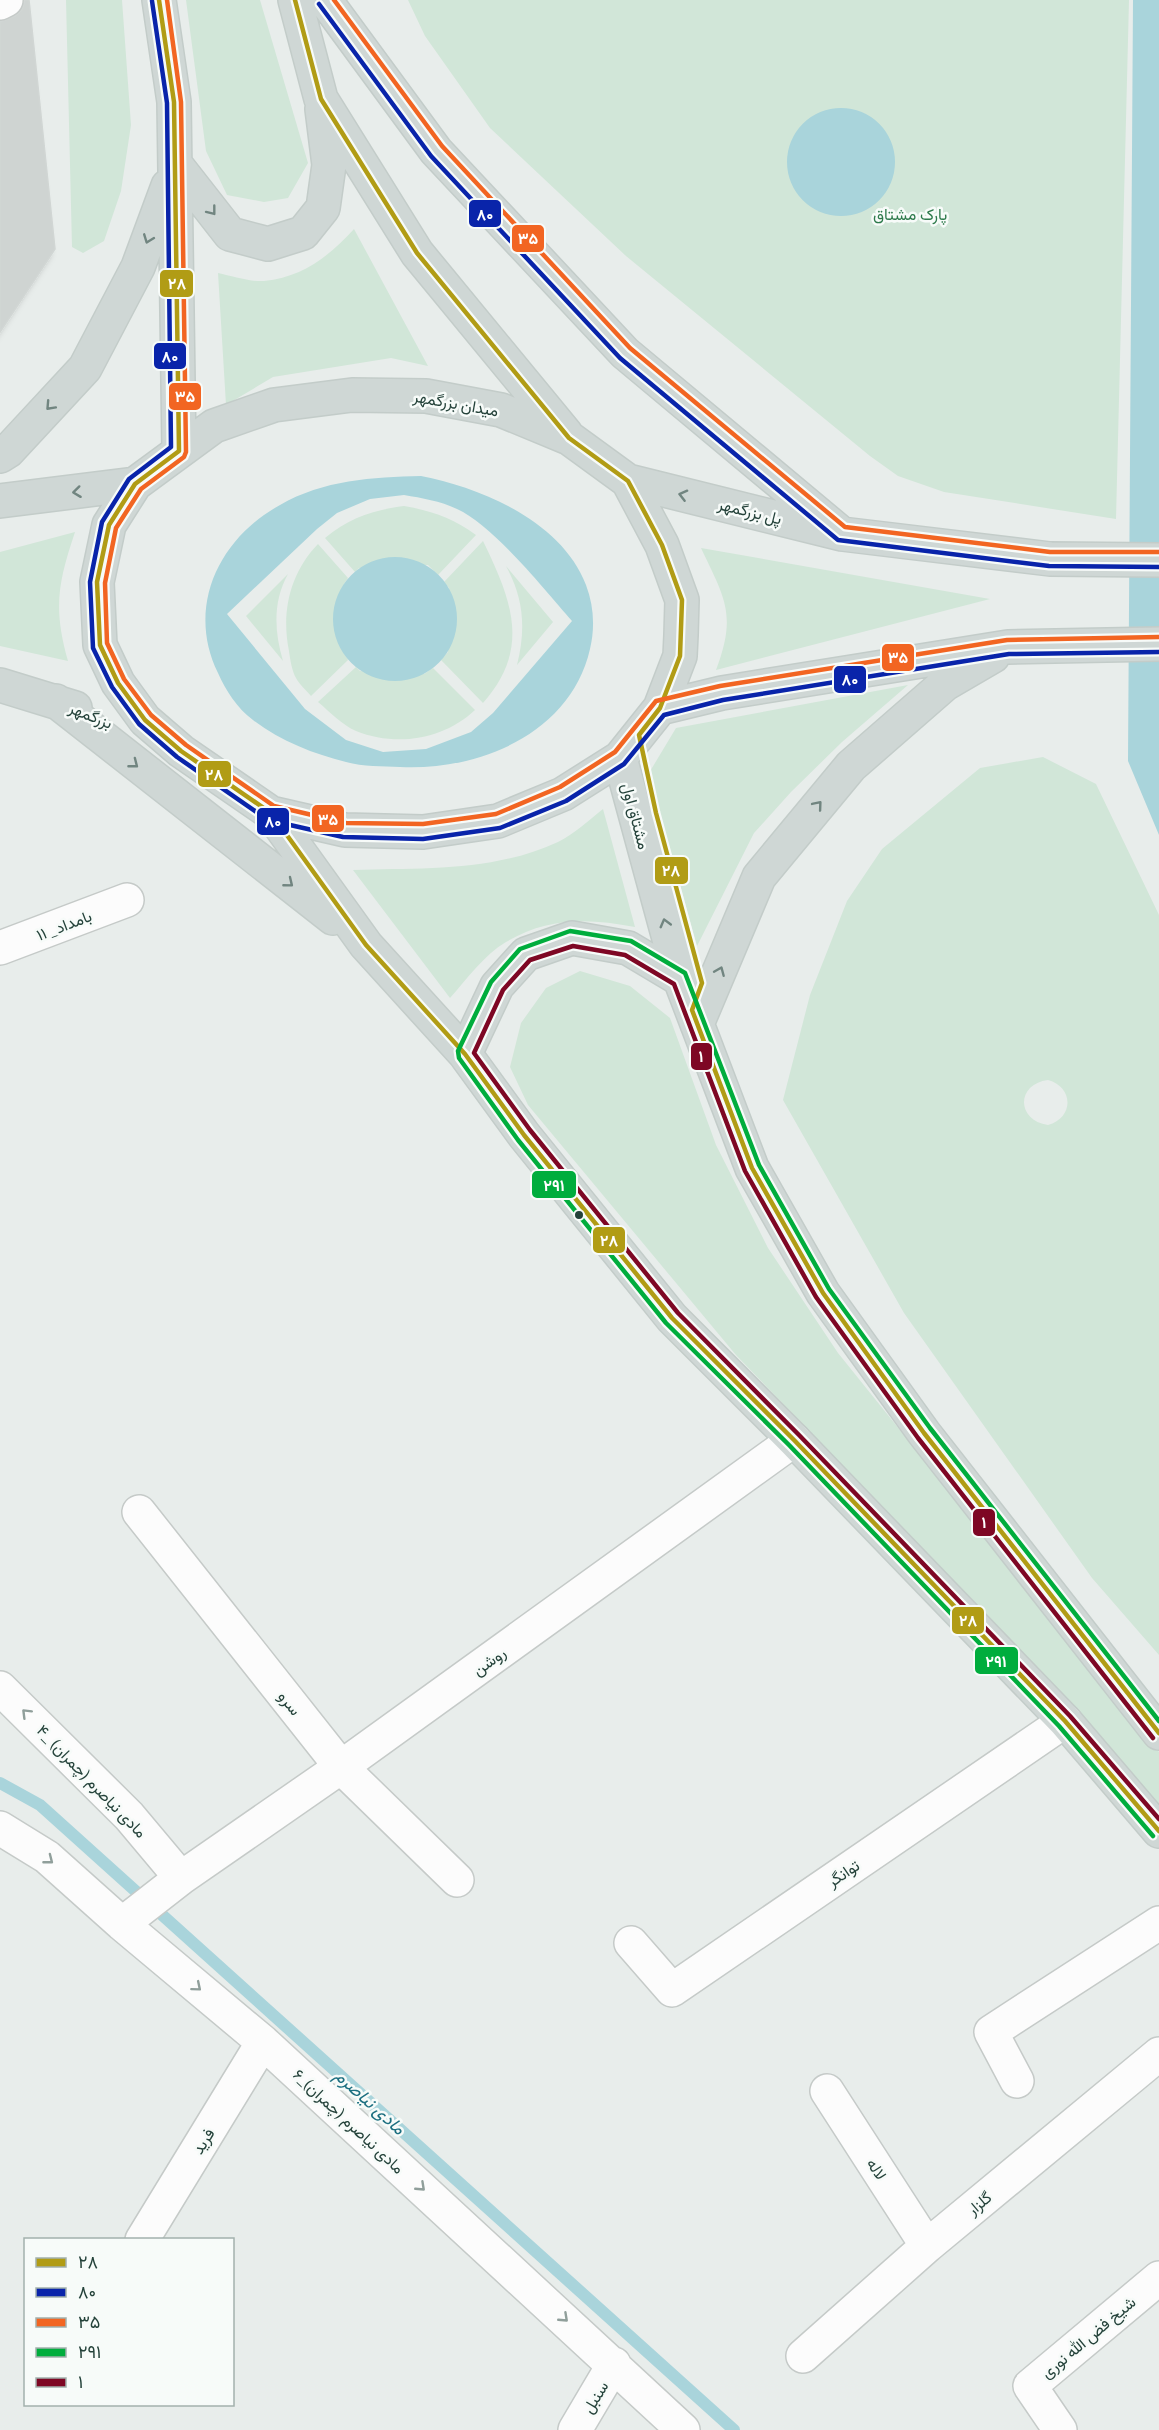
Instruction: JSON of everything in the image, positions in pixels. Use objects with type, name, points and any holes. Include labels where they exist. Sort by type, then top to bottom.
[{"type":"main road","points":[[159,0],[174,102],[179,451]]},
{"type":"main road","points":[[176,165],[230,234],[268,244],[303,233],[323,208],[330,165],[321,99],[295,0]]},
{"type":"main road","points":[[325,0],[436,151],[625,353],[842,534]]},
{"type":"main road","points":[[321,99],[417,253],[569,438]]},
{"type":"main road","points":[[0,456],[8,451],[85,368],[138,267],[176,165]]},
{"type":"main road","name":"میدان بزرگمهر","points":[[352,395],[426,396],[501,410],[569,438],[628,481],[662,545],[682,600],[680,656],[660,708],[620,758],[563,794],[498,821],[423,832],[345,830],[271,813],[181,751],[145,720],[118,682],[100,645],[97,582],[109,525],[135,484],[214,426],[274,405],[352,395]]},
{"type":"main road","name":"پل بزرگمهر","points":[[628,481],[842,534],[1050,559],[1159,560]]},
{"type":"main road","points":[[0,501],[135,484]]},
{"type":"main road","points":[[660,708],[722,693],[1008,647],[1054,644],[1159,644]]},
{"type":"main road","points":[[697,1024],[759,877],[851,766],[945,684],[1008,647]]},
{"type":"main road","name":"بزرگمهر","points":[[0,685],[56,701],[181,751]]},
{"type":"main road","points":[[56,701],[366,945]]},
{"type":"main road","name":"مشتاق اول","points":[[620,758],[680,980],[752,1168],[823,1293],[924,1432],[1159,1733]]},
{"type":"main road","points":[[271,813],[366,945],[465,1054],[524,1135],[672,1318],[794,1440],[1065,1721],[1159,1831]]},
{"type":"main road","points":[[465,1054],[497,986],[526,954],[572,938],[628,948],[680,980]]},
{"type":"street","points":[[0,3],[6,0]]},
{"type":"street","name":"۱۱ _بامداد","points":[[0,948],[59,928],[126,900]]},
{"type":"street","name":"روشن","points":[[122,1924],[181,1878],[341,1767],[794,1440]]},
{"type":"street","name":"سرو","points":[[139,1512],[341,1767],[457,1880]]},
{"type":"street","name":"۴_ مادی نیاصرم (چمران)","points":[[0,1688],[129,1816],[181,1878]]},
{"type":"street","name":"توانگر","points":[[631,1943],[672,1990],[1065,1721]]},
{"type":"street","name":"۶_مادی نیاصرم (چمران)","points":[[0,1828],[47,1857],[122,1924],[263,2043],[683,2430]]},
{"type":"street","points":[[1017,2081],[991,2032],[1159,1923]]},
{"type":"street","name":"فرید","points":[[143,2238],[263,2043]]},
{"type":"street","name":"گلزار","points":[[803,2356],[927,2246],[1159,2054]]},
{"type":"street","name":"لاله","points":[[827,2091],[927,2246]]},
{"type":"street","name":"شیخ فض الله نوری","points":[[1060,2430],[1030,2386],[1159,2278]]},
{"type":"street","name":"سنبل","points":[[575,2430],[614,2364]]},
{"type":"green space","points":[[66,0],[122,0],[131,125],[121,191],[104,241],[83,253],[72,247]]},
{"type":"green space","points":[[186,0],[260,0],[308,163],[288,198],[264,202],[227,195],[206,151]]},
{"type":"green space","name":"پارک مشتاق","points":[[408,0],[1129,0],[1116,519],[944,492],[898,476],[870,456],[626,256],[490,128],[425,36]]},
{"type":"green space","points":[[354,229],[428,366],[391,358],[273,377],[226,405],[218,273],[259,281],[291,275],[324,257]]},
{"type":"green space","points":[[404,506],[442,516],[476,535],[438,575],[428,565],[359,568],[355,572],[325,538],[343,525],[362,516]]},
{"type":"green space","points":[[75,532],[61,581],[59,610],[68,661],[0,646],[0,552]]},
{"type":"green space","points":[[483,541],[502,583],[508,603],[512,623],[512,643],[508,663],[498,683],[483,703],[441,660],[448,652],[449,588],[444,582]]},
{"type":"green space","points":[[318,544],[348,578],[337,598],[334,619],[338,639],[348,660],[311,696],[293,672],[286,622],[294,580],[308,555]]},
{"type":"green space","points":[[701,548],[990,599],[716,670],[726,634],[727,620],[722,594]]},
{"type":"green space","points":[[506,566],[553,622],[517,665],[522,639],[522,614],[517,590]]},
{"type":"green space","points":[[288,574],[277,605],[276,616],[283,661],[246,616]]},
{"type":"green space","points":[[356,667],[360,671],[424,674],[433,668],[475,710],[449,728],[418,738],[387,739],[356,731],[341,722],[318,702]]},
{"type":"green space","points":[[908,685],[842,742],[791,792],[754,833],[697,946],[649,773],[676,728]]},
{"type":"green space","points":[[1043,757],[1096,784],[1159,915],[1159,1655],[1092,1578],[904,1313],[783,1100],[810,995],[847,901],[882,849],[980,768]],"holes":[[[1048,1080],[1057,1084],[1066,1095],[1068,1102],[1066,1110],[1063,1116],[1048,1125],[1038,1122],[1026,1110],[1024,1102],[1026,1095],[1030,1088],[1038,1083]]]},
{"type":"green space","points":[[603,809],[635,927],[585,921],[537,928],[498,947],[450,998],[353,870],[431,868],[483,864],[508,859],[558,842]]},
{"type":"green space","points":[[580,971],[630,986],[670,1018],[716,1145],[768,1248],[838,1353],[1159,1752],[1159,1816],[995,1624],[736,1355],[528,1105],[510,1067],[521,1023],[546,988]]},
{"type":"water","points":[[1133,0],[1159,0],[1159,835],[1128,761]]},
{"type":"water","points":[[841,108],[862,112],[879,124],[891,141],[895,162],[891,183],[879,200],[862,212],[841,216],[820,212],[803,200],[791,183],[787,162],[791,141],[803,124],[820,112]]},
{"type":"water","points":[[421,476],[470,489],[518,511],[540,526],[559,543],[575,563],[586,585],[592,609],[592,641],[580,678],[564,703],[543,724],[518,741],[490,754],[430,767],[359,765],[298,746],[263,728],[242,710],[232,699],[218,673],[209,649],[205,624],[207,600],[214,577],[225,556],[240,536],[258,519],[280,505],[313,490],[331,485],[367,479]],"holes":[[[404,495],[438,502],[471,517],[518,559],[572,621],[493,713],[471,732],[426,749],[383,752],[346,740],[305,709],[227,614],[337,513],[370,499]]]},
{"type":"water","points":[[395,557],[419,562],[430,567],[439,575],[447,584],[452,595],[457,619],[452,643],[447,654],[439,663],[430,671],[419,676],[395,681],[371,676],[360,671],[351,663],[343,654],[338,643],[333,619],[338,595],[343,584],[351,575],[360,567],[371,562]]},
{"type":"building","points":[[25,0],[29,0],[55,249],[0,332],[0,22],[15,16],[22,10]]},
{"type":"waterway","name":"مادی نیاصرم","points":[[0,1783],[40,1805],[734,2430]]},
{"type":"transit line","name":"۲۸","points":[[159,0],[174,102],[179,451],[135,484],[109,525],[97,582],[100,645],[118,683],[145,720],[181,751],[271,813],[366,945],[465,1054],[524,1135],[672,1318],[794,1440],[1065,1721],[1159,1831]]},
{"type":"transit line","name":"۳۵","points":[[167,0],[181,102],[186,452],[184,457],[141,489],[116,528],[105,583],[107,643],[124,679],[151,715],[186,745],[274,806],[346,823],[423,824],[496,814],[560,787],[615,752],[656,701],[720,686],[1007,640],[1159,637]]},
{"type":"transit line","name":"۲۸","points":[[295,0],[321,99],[417,253],[569,438],[628,481],[662,545],[682,600],[680,656],[660,708],[639,735],[656,813],[702,983],[692,1010],[752,1168],[823,1293],[924,1433],[1159,1733]]},
{"type":"transit line","name":"۳۵","points":[[334,0],[442,146],[630,348],[845,527],[1050,552],[1159,552]]},
{"type":"transit line","name":"۸۰","points":[[152,1],[167,103],[171,447],[129,479],[102,522],[90,582],[93,648],[112,687],[139,724],[177,757],[268,820],[343,837],[423,839],[500,828],[566,801],[624,764],[664,715],[723,700],[1009,654],[1159,652]]},
{"type":"transit line","name":"۸۰","points":[[319,4],[431,156],[620,358],[838,540],[1049,566],[1159,567]]},
{"type":"transit line","name":"۲۹۱","points":[[1153,1836],[1059,1726],[789,1445],[666,1323],[518,1140],[459,1058],[458,1051],[491,982],[520,949],[570,931],[631,941],[685,973],[759,1165],[829,1289],[930,1428],[1159,1721]]},
{"type":"transit line","name":"۱","points":[[1153,1738],[918,1438],[816,1297],[745,1171],[674,984],[625,955],[573,946],[530,960],[503,990],[474,1053],[530,1130],[678,1313],[1070,1716],[1159,1819]]}]
